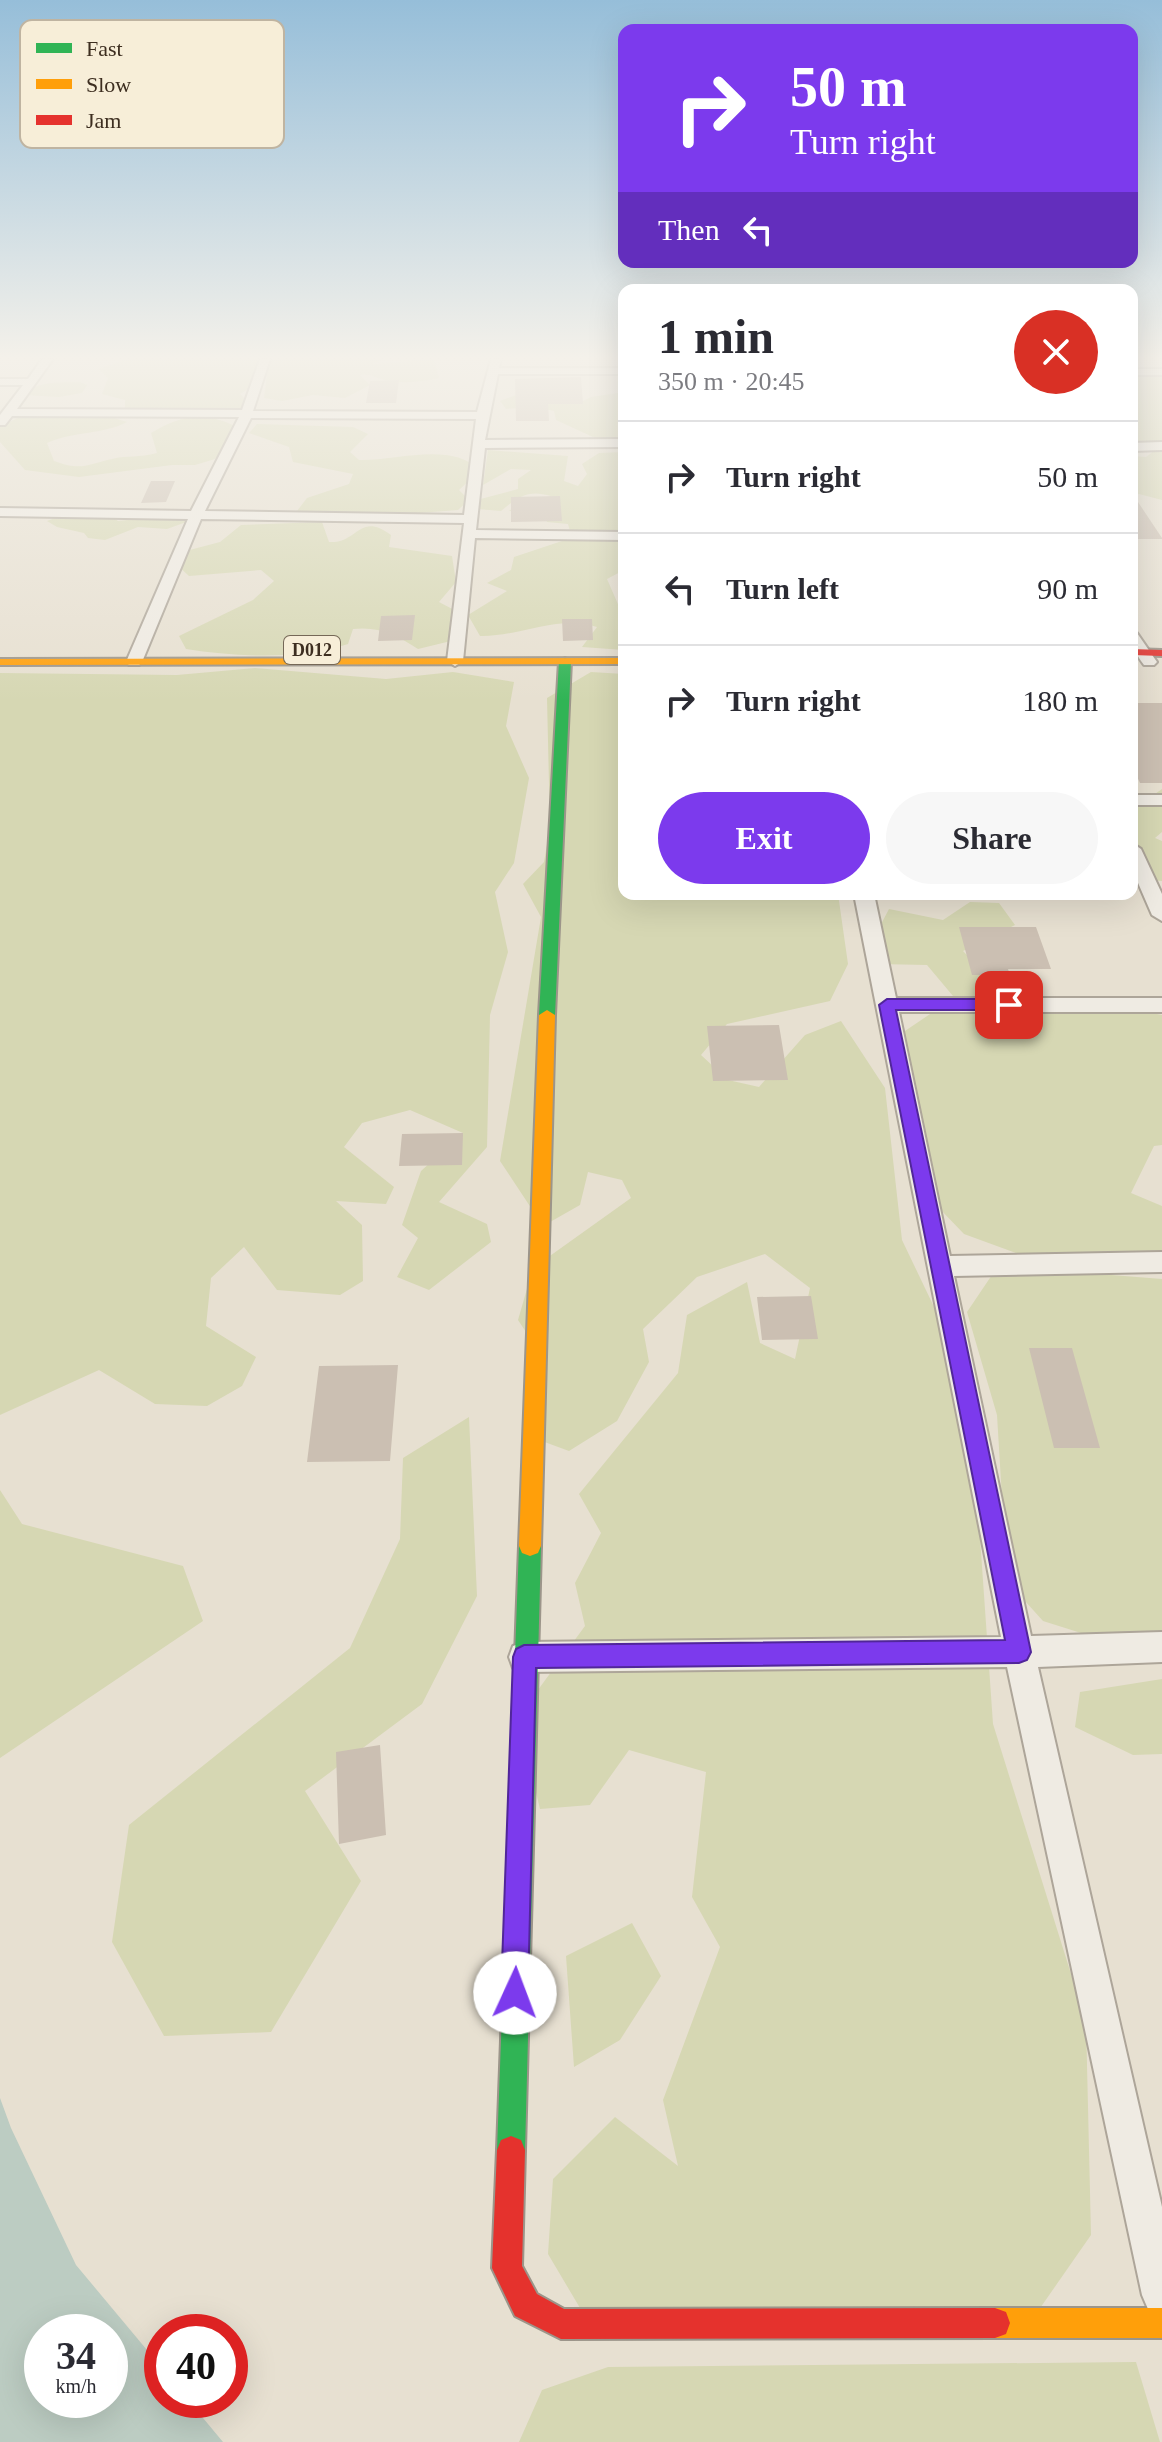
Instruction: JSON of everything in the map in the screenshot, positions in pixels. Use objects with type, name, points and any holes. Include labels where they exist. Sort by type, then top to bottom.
[{"type":"street","points":[[136,656],[217,473]]},
{"type":"street","points":[[455,656],[475,473]]},
{"type":"street","points":[[0,512],[196,515],[618,536]]},
{"type":"street","name":"D012","points":[[0,650],[136,656],[455,656],[618,650]]},
{"type":"street","name":"D012","points":[[0,662],[136,656]]},
{"type":"street","name":"D012","points":[[455,656],[618,661]]},
{"type":"street","points":[[565,661],[547,1000],[507,2268],[526,2305],[561,2324],[1162,2323]]},
{"type":"street","points":[[1138,800],[1162,800]]},
{"type":"street","points":[[1138,862],[1162,915]]},
{"type":"street","points":[[865,900],[1019,1652],[1162,2295]]},
{"type":"street","points":[[887,1005],[1162,1005]]},
{"type":"street","points":[[940,1266],[1162,1262]]},
{"type":"street","points":[[524,1657],[1019,1652],[1162,1647]]},
{"type":"green space","points":[[48,473],[110,473],[79,477]]},
{"type":"green space","points":[[348,473],[477,473],[459,490],[469,500],[458,510],[407,514],[370,512],[331,517],[297,511],[307,498],[349,484],[353,474]]},
{"type":"green space","points":[[485,473],[504,473],[483,485]]},
{"type":"green space","points":[[527,473],[565,473],[564,481],[578,486],[586,473],[618,473],[618,532],[570,531],[568,524],[547,522],[542,511],[509,511],[518,504],[551,496],[543,494],[524,496],[501,511],[477,509],[473,501],[518,489],[518,479]]},
{"type":"green space","points":[[1138,473],[1162,473],[1162,500],[1139,494]]},
{"type":"green space","points":[[60,516],[112,517],[118,521],[164,516],[189,518],[189,521],[167,529],[138,527],[105,540],[88,538],[84,533],[57,527],[47,521]]},
{"type":"green space","points":[[322,522],[329,542],[339,541],[372,526],[391,535],[389,547],[452,556],[456,582],[439,602],[458,612],[455,640],[418,649],[387,633],[362,628],[353,629],[348,644],[309,653],[246,655],[186,649],[179,636],[253,600],[274,581],[261,570],[189,576],[177,565],[182,552],[220,542],[241,525]]},
{"type":"green space","points":[[618,536],[618,573],[607,579],[618,604],[618,650],[582,647],[597,627],[583,624],[554,624],[480,636],[468,615],[507,591],[487,583],[511,570],[514,557],[571,538]]},
{"type":"green space","points":[[255,668],[386,679],[453,672],[514,682],[506,726],[529,778],[514,863],[495,892],[508,952],[490,1015],[487,1147],[439,1202],[487,1224],[491,1242],[429,1290],[397,1277],[418,1238],[402,1225],[421,1171],[463,1133],[410,1110],[362,1123],[344,1147],[394,1187],[386,1204],[336,1201],[362,1225],[363,1281],[340,1295],[277,1290],[244,1247],[211,1278],[206,1326],[256,1357],[242,1386],[207,1406],[155,1404],[99,1370],[0,1415],[0,673],[177,675]]},
{"type":"green space","points":[[591,672],[618,674],[618,900],[839,900],[848,964],[830,1001],[727,1024],[701,1055],[728,1080],[759,1087],[805,1035],[841,1021],[885,1088],[902,1240],[969,1380],[993,1724],[1086,2022],[1091,2235],[1029,2324],[596,2335],[548,2254],[553,2179],[615,2117],[678,2166],[663,2100],[720,1947],[692,1897],[706,1772],[629,1750],[590,1805],[540,1809],[518,1717],[585,1626],[575,1583],[601,1533],[579,1494],[678,1373],[687,1315],[747,1282],[760,1343],[795,1359],[810,1288],[765,1254],[697,1277],[643,1329],[649,1362],[617,1421],[569,1451],[531,1437],[542,1356],[518,1320],[533,1268],[631,1198],[622,1180],[588,1172],[580,1205],[543,1226],[500,1161],[541,917],[523,884],[544,862],[550,827],[547,698]]},
{"type":"green space","points":[[1162,789],[1162,832],[1155,838],[1162,841],[1162,881],[1138,879],[1138,806]]},
{"type":"green space","points":[[970,902],[999,903],[1015,925],[963,951],[998,987],[992,999],[953,996],[927,965],[878,964],[871,943],[889,909],[943,920]]},
{"type":"green space","points":[[1111,1005],[1162,1015],[1162,1145],[1154,1146],[1131,1193],[1162,1206],[1162,1265],[1032,1259],[964,1234],[939,1208],[902,1033],[939,1008]]},
{"type":"green space","points":[[998,1266],[1162,1279],[1162,1650],[1135,1650],[1043,1621],[1007,1581],[997,1415],[967,1312]]},
{"type":"green space","points":[[469,1417],[477,1596],[422,1704],[305,1791],[361,1881],[271,2032],[164,2036],[112,1942],[129,1825],[350,1648],[400,1539],[403,1458]]},
{"type":"green space","points":[[0,1490],[22,1524],[183,1566],[203,1621],[0,1758]]},
{"type":"green space","points":[[1162,1679],[1162,1754],[1133,1755],[1075,1727],[1080,1692]]},
{"type":"green space","points":[[632,1923],[661,1976],[620,2040],[574,2067],[566,1956]]},
{"type":"green space","points":[[1136,2362],[1160,2442],[519,2442],[542,2390],[608,2367]]},
{"type":"shaded area","points":[[0,2098],[11,2128],[76,2265],[117,2314],[24,2314],[24,2418],[128,2418],[128,2327],[144,2346],[144,2418],[203,2418],[223,2442],[0,2442]]},
{"type":"building","points":[[151,481],[175,481],[166,502],[141,503]]},
{"type":"building","points":[[560,496],[562,521],[511,522],[511,497]]},
{"type":"building","points":[[1138,502],[1162,538],[1138,539]]},
{"type":"building","points":[[415,615],[412,640],[378,641],[381,616]]},
{"type":"building","points":[[562,619],[592,619],[593,640],[563,641]]},
{"type":"building","points":[[1138,703],[1162,703],[1162,783],[1140,783]]},
{"type":"building","points":[[959,927],[1036,927],[1051,969],[1008,969],[1010,975],[972,975]]},
{"type":"building","points":[[779,1025],[788,1080],[713,1081],[707,1026]]},
{"type":"building","points":[[463,1133],[462,1165],[399,1166],[402,1134]]},
{"type":"building","points":[[811,1296],[818,1339],[762,1340],[757,1297]]},
{"type":"building","points":[[1029,1348],[1072,1348],[1100,1448],[1054,1448]]},
{"type":"building","points":[[398,1365],[390,1461],[307,1462],[319,1366]]},
{"type":"building","points":[[380,1745],[386,1835],[339,1844],[336,1752]]},
{"type":"traffic: fast","points":[[547,1015],[565,661]]},
{"type":"traffic: fast","points":[[511,2150],[530,1546]]},
{"type":"traffic: slow","points":[[0,662],[618,661]]},
{"type":"traffic: slow","points":[[530,1546],[547,1015]]},
{"type":"traffic: slow","points":[[995,2323],[1162,2323]]},
{"type":"traffic: jam","points":[[1138,652],[1162,653]]},
{"type":"traffic: jam","points":[[511,2150],[507,2268],[526,2305],[561,2324],[995,2323]]},
{"type":"route","points":[[515,1993],[524,1657],[1019,1652],[887,1005],[1009,1005]]}]
